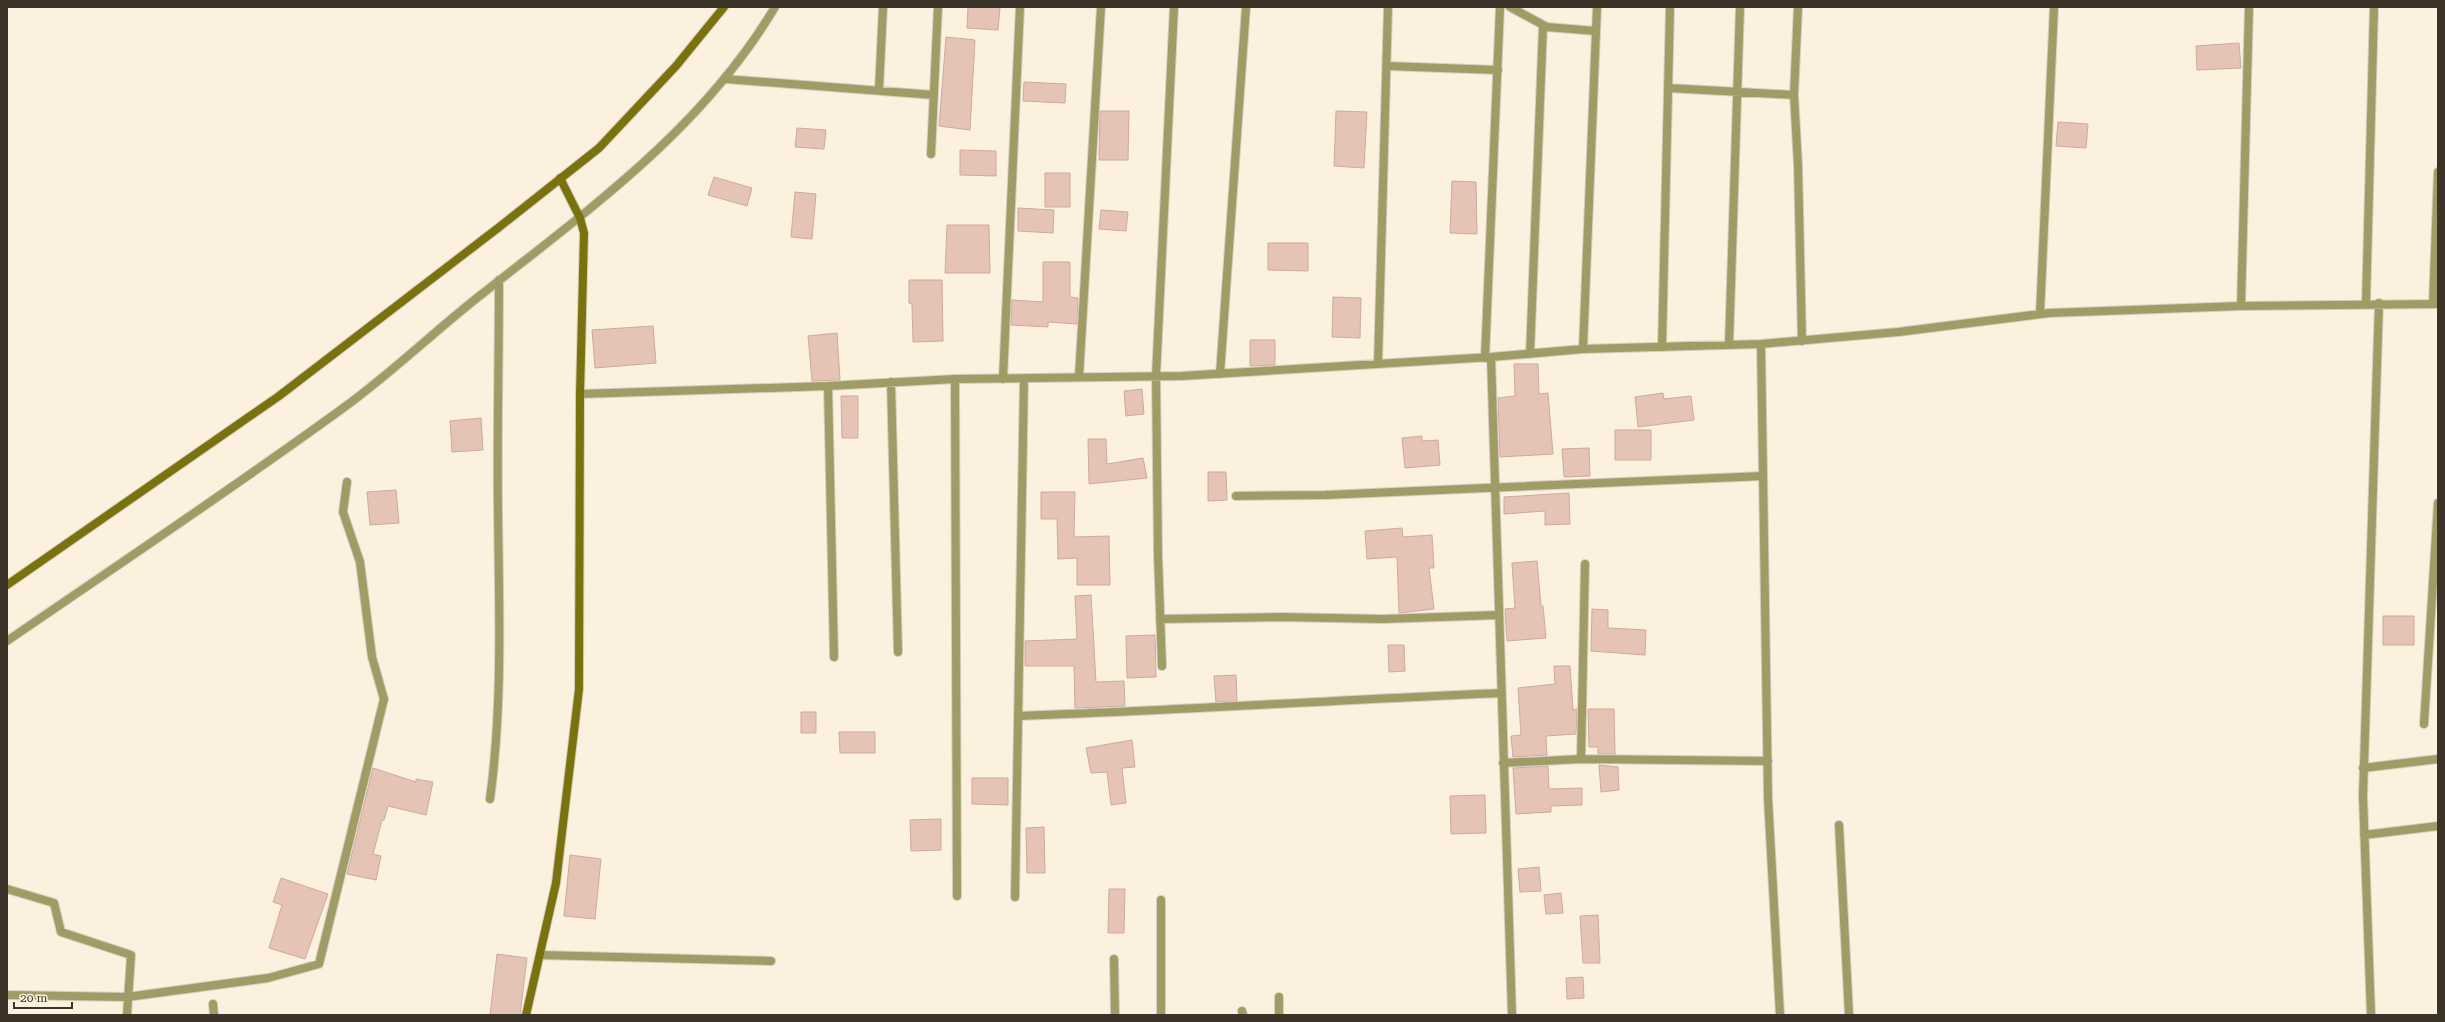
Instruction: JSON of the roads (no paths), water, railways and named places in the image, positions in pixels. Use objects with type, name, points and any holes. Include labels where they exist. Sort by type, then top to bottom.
[{"type":"street","points":[[7,585],[279,396],[599,148],[676,66],[724,7]]},
{"type":"street","points":[[7,641],[352,402],[442,325],[580,218],[679,131],[726,79],[775,7]]},
{"type":"street","points":[[878,90],[883,7]]},
{"type":"street","points":[[931,154],[938,7]]},
{"type":"street","points":[[1003,379],[1020,7]]},
{"type":"street","points":[[1079,377],[1100,7]]},
{"type":"street","points":[[1162,666],[1156,376],[1174,7]]},
{"type":"street","points":[[1220,374],[1246,7]]},
{"type":"street","points":[[1378,364],[1388,7]]},
{"type":"street","points":[[1500,7],[1488,358],[1495,487],[1512,1015]]},
{"type":"street","points":[[1510,7],[1543,26],[1596,31]]},
{"type":"street","points":[[1582,349],[1597,7]]},
{"type":"street","points":[[1662,347],[1670,7]]},
{"type":"street","points":[[1729,345],[1740,7]]},
{"type":"street","points":[[1798,7],[1794,95],[1799,172],[1802,341]]},
{"type":"street","points":[[2040,314],[2054,7]]},
{"type":"street","points":[[2241,306],[2249,7]]},
{"type":"street","points":[[2366,303],[2374,7]]},
{"type":"street","points":[[1530,354],[1543,26]]},
{"type":"street","points":[[1387,66],[1498,70]]},
{"type":"street","points":[[726,79],[934,95]]},
{"type":"street","points":[[1668,88],[1794,95]]},
{"type":"street","points":[[580,394],[828,386],[956,379],[1024,379],[1220,374],[1488,358],[1582,349],[1761,344],[1898,332],[2040,314],[2241,306],[2366,303],[2436,304],[2438,172]]},
{"type":"street","points":[[526,1015],[556,883],[579,689],[580,394],[584,233],[580,218],[560,178]]},
{"type":"street","points":[[490,799],[497,748],[500,635],[498,482],[499,280]]},
{"type":"street","points":[[2371,1015],[2363,768],[2380,303]]},
{"type":"street","points":[[1761,344],[1768,761],[1780,1015]]},
{"type":"street","points":[[956,379],[957,896]]},
{"type":"street","points":[[1015,898],[1024,379]]},
{"type":"street","points":[[891,382],[898,652]]},
{"type":"street","points":[[828,386],[834,657]]},
{"type":"street","points":[[1236,496],[1325,495],[1763,476]]},
{"type":"street","points":[[7,995],[127,997],[268,978],[318,964],[384,699],[372,657],[360,562],[344,512],[347,482]]},
{"type":"street","points":[[2424,724],[2438,503]]},
{"type":"street","points":[[1581,759],[1585,564]]},
{"type":"street","points":[[1160,619],[1280,617],[1383,619],[1499,615]]},
{"type":"street","points":[[1019,716],[1211,709],[1355,699],[1501,693]]},
{"type":"street","points":[[1503,762],[1581,759],[1768,761]]},
{"type":"street","points":[[2363,768],[2438,759]]},
{"type":"street","points":[[1839,825],[1849,1015]]},
{"type":"street","points":[[2364,835],[2438,826]]},
{"type":"street","points":[[7,889],[54,903],[61,932],[131,955],[127,1015]]},
{"type":"street","points":[[1161,900],[1161,1015]]},
{"type":"street","points":[[540,955],[771,961]]},
{"type":"street","points":[[1114,959],[1115,1015]]},
{"type":"street","points":[[1279,998],[1280,1015]]},
{"type":"street","points":[[213,1004],[214,1015]]}]
